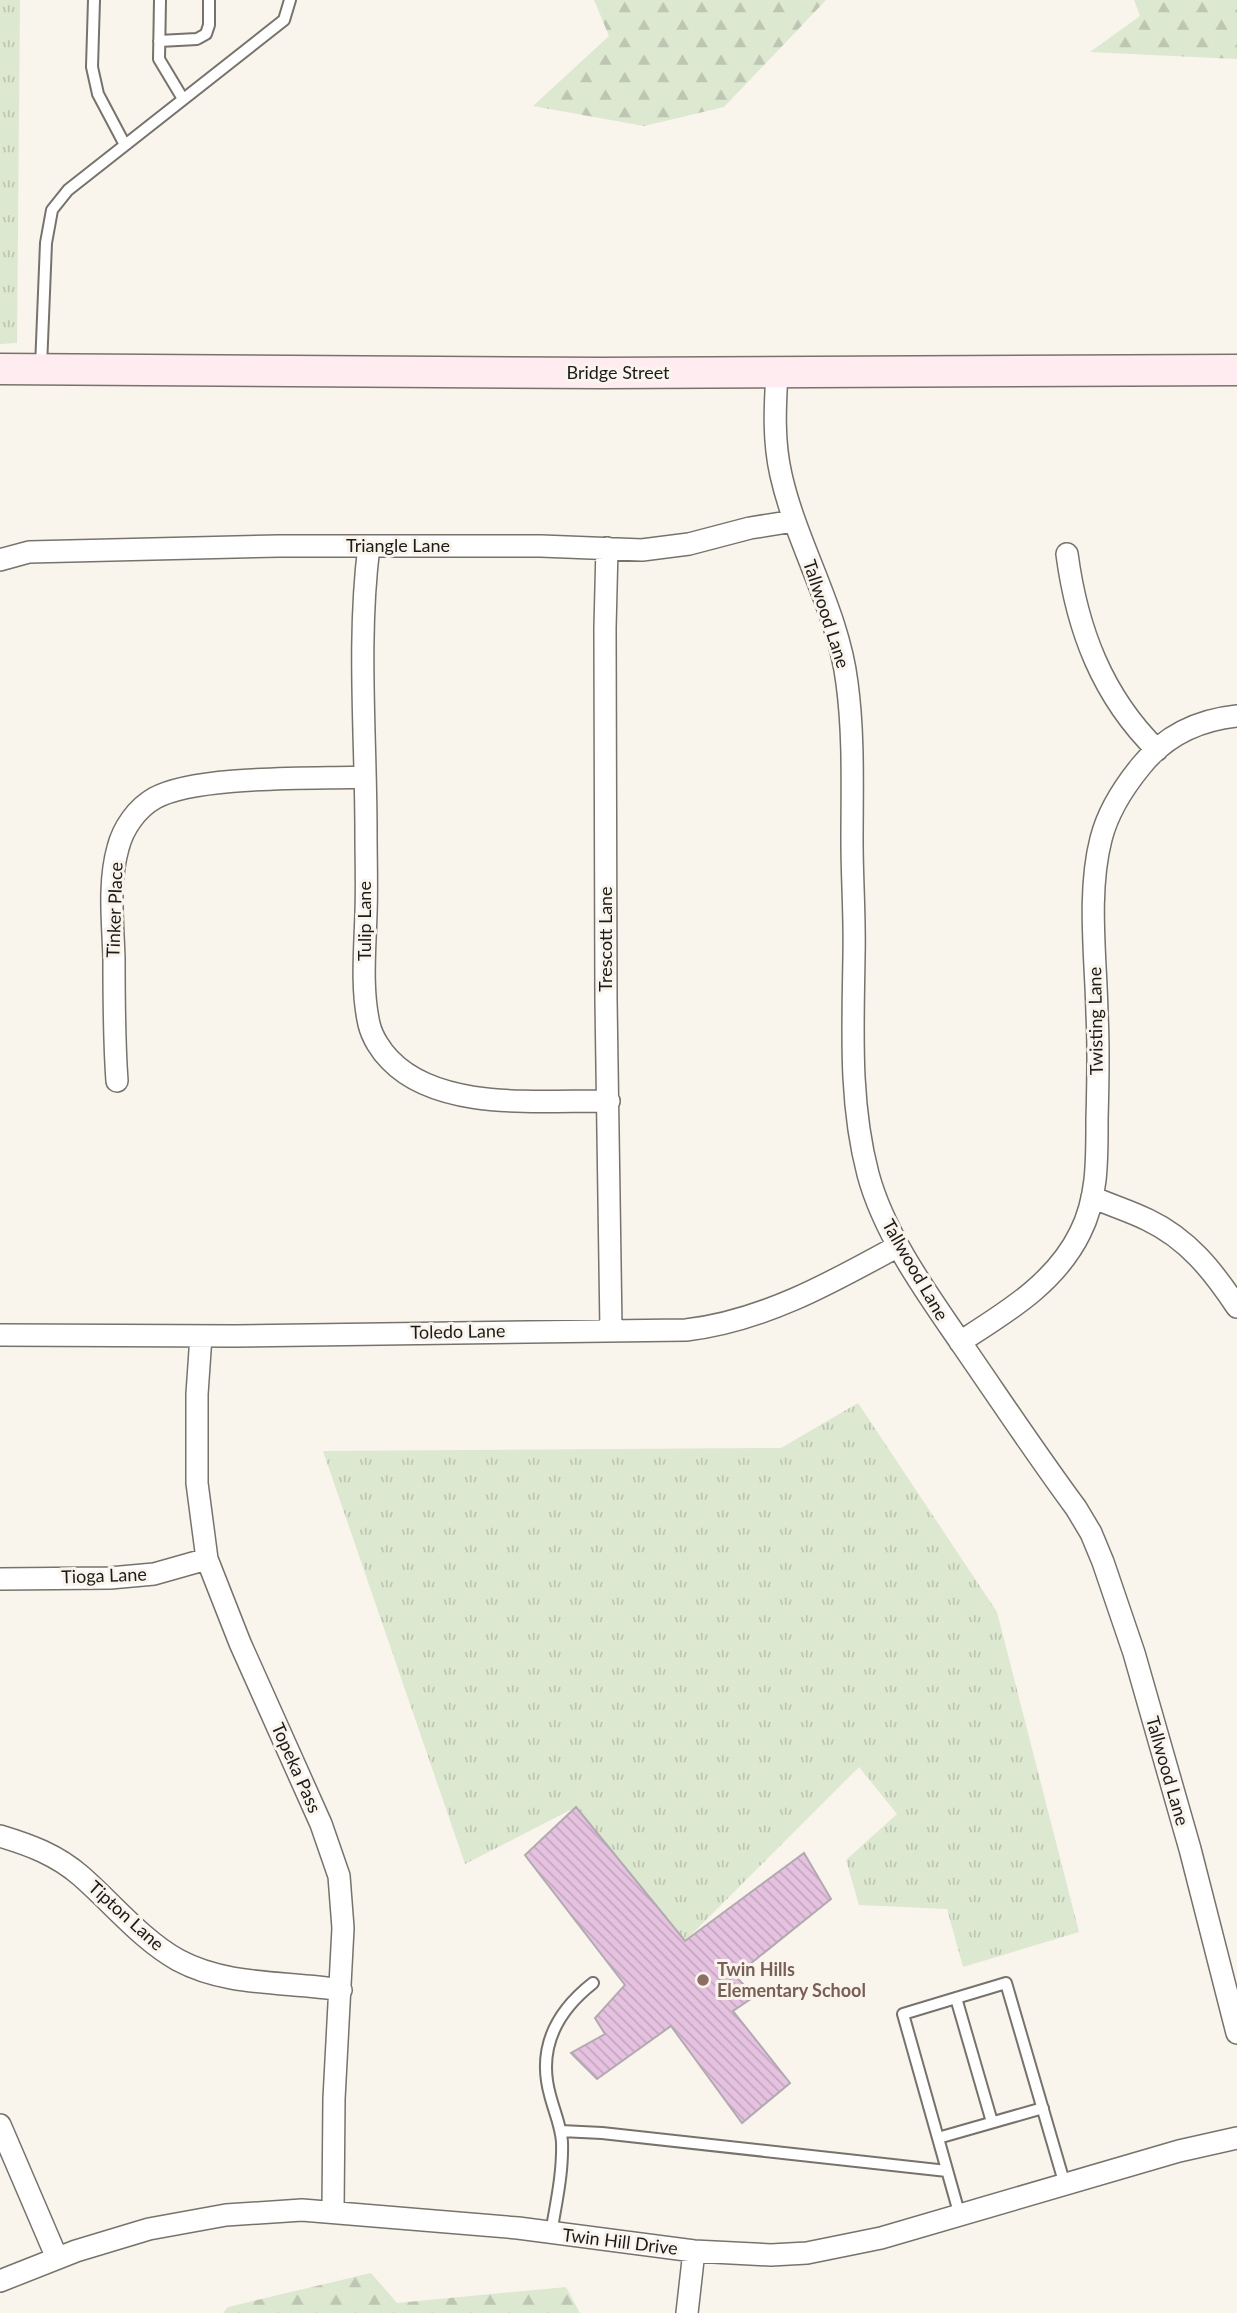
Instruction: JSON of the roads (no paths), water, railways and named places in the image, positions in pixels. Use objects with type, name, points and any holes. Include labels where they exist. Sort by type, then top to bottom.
[{"type":"main road","name":"Bridge Street","points":[[0,369],[454,373],[1237,370]]},
{"type":"street","name":"Tallwood Lane","points":[[777,372],[774,431],[780,473],[794,521],[832,621],[847,680],[852,742],[855,929],[853,1082],[861,1146],[869,1177],[898,1246],[1091,1534],[1134,1653],[1237,2033]]},
{"type":"street","name":"Triangle Lane","points":[[0,560],[29,552],[279,545],[666,548],[750,528],[794,521]]},
{"type":"street","name":"Tulip Lane","points":[[369,546],[363,639],[365,983],[369,1026],[378,1045],[390,1060],[422,1084],[441,1091],[502,1100],[609,1101]]},
{"type":"street","name":"Trescott Lane","points":[[607,548],[606,1000],[611,1331]]},
{"type":"street","points":[[1067,554],[1083,632],[1099,671],[1138,732],[1157,750]]},
{"type":"street","name":"Twisting Lane","points":[[960,1342],[1021,1301],[1055,1270],[1080,1234],[1092,1197],[1096,1163],[1098,1088],[1095,893],[1100,841],[1108,817],[1119,795],[1157,750],[1183,731],[1205,722],[1237,716]]},
{"type":"street","name":"Tinker Place","points":[[117,1081],[113,892],[118,848],[125,828],[138,811],[154,798],[175,790],[216,783],[365,777]]},
{"type":"street","points":[[1092,1197],[1147,1219],[1182,1242],[1215,1274],[1237,1307]]},
{"type":"street","name":"Toledo Lane","points":[[0,1335],[201,1336],[686,1330],[714,1327],[740,1320],[788,1302],[898,1246]]},
{"type":"street","name":"Topeka Pass","points":[[201,1336],[197,1394],[197,1483],[207,1559],[240,1643],[321,1824],[339,1876],[343,1928],[334,2099],[333,2211]]},
{"type":"street","name":"Tioga Lane","points":[[0,1580],[110,1578],[164,1572],[207,1559]]},
{"type":"street","name":"Tipton Lane","points":[[0,1836],[39,1848],[60,1860],[156,1944],[194,1968],[246,1981],[341,1990]]},
{"type":"street","points":[[0,2125],[57,2258]]},
{"type":"street","name":"Twin Hill Drive","points":[[0,2281],[112,2240],[187,2221],[263,2212],[333,2211],[518,2228],[694,2251],[771,2255],[807,2253],[844,2247],[960,2216],[1179,2151],[1237,2138]]},
{"type":"street","points":[[687,2313],[694,2251]]},
{"type":"lane","points":[[94,0],[92,67],[97,94],[125,145]]},
{"type":"lane","points":[[160,0],[159,59],[183,99]]},
{"type":"lane","points":[[159,41],[197,39],[206,34],[209,25],[209,0]]},
{"type":"lane","points":[[41,369],[46,243],[52,210],[68,190],[284,20],[290,0]]},
{"type":"lane","points":[[551,2234],[559,2184],[561,2131],[549,2092],[544,2059],[550,2036],[565,2010],[593,1983]]},
{"type":"lane","points":[[960,2216],[903,2014],[1006,1983],[1065,2185]]},
{"type":"lane","points":[[956,1998],[992,2122]]},
{"type":"lane","points":[[938,2138],[1043,2108]]},
{"type":"lane","points":[[561,2131],[614,2134],[947,2171]]},
{"type":"place","name":"Twin Hills Elementary School","points":[[703,1980]]}]
